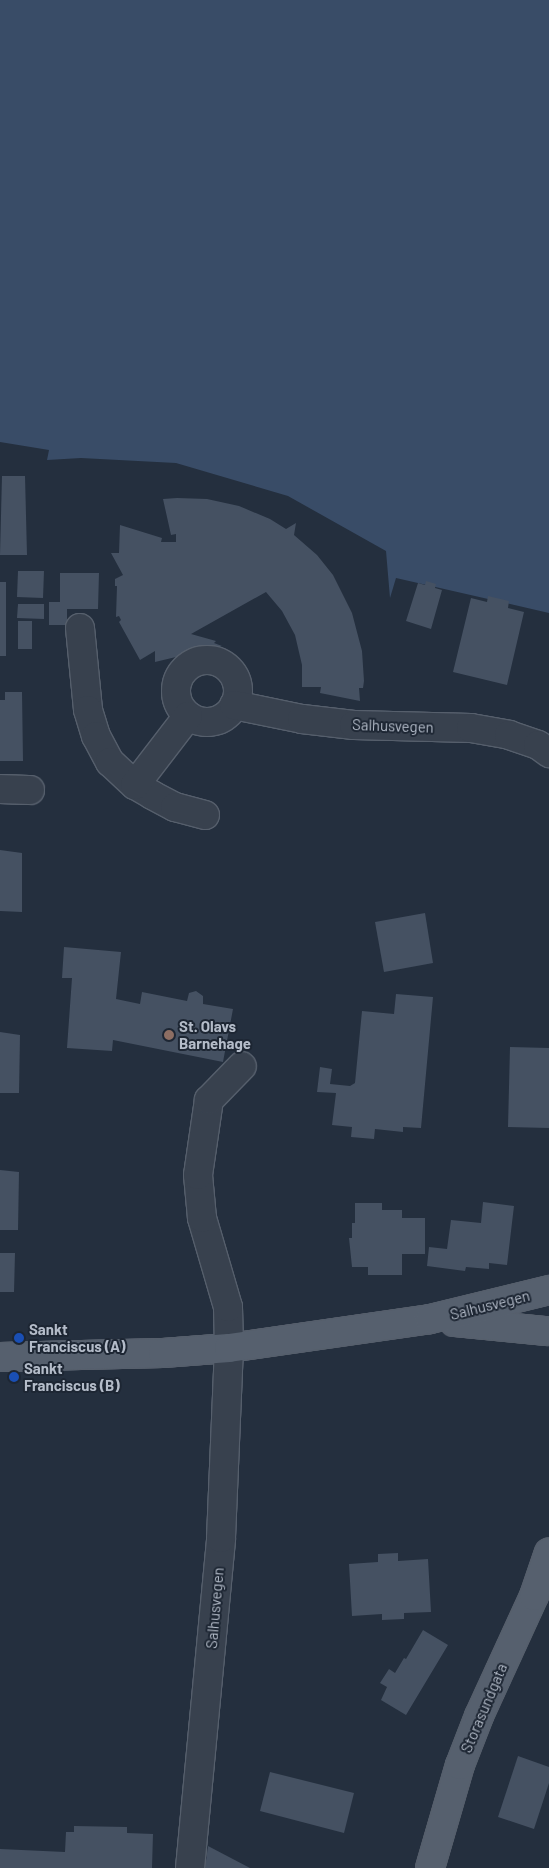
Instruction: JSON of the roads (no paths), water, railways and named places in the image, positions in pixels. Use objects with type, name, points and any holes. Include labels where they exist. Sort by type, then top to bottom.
[{"type":"main road","name":"Salhusvegen","points":[[0,1357],[163,1353],[229,1348],[430,1319],[549,1292]]},
{"type":"main road","points":[[547,1333],[542,1309],[549,1292]]},
{"type":"main road","name":"Salhusvegen","points":[[430,1319],[547,1333]]},
{"type":"main road","name":"Storasundgata","points":[[430,1868],[460,1765],[479,1716],[534,1596],[549,1552]]},
{"type":"street","points":[[80,628],[88,710],[96,736],[110,762],[134,785],[175,807],[205,815]]},
{"type":"street","points":[[208,660],[228,668],[234,677],[237,688],[234,705],[228,714],[219,720],[208,722],[197,721],[188,716],[180,708],[176,694],[176,683],[186,668],[196,662],[208,660]]},
{"type":"street","name":"Salhusvegen","points":[[234,705],[302,719],[354,725],[471,728],[509,735],[538,746],[549,753]]},
{"type":"street","points":[[134,785],[188,716]]},
{"type":"street","points":[[0,789],[30,790]]},
{"type":"street","points":[[229,1348],[228,1307],[202,1218],[198,1175],[209,1100],[242,1066]]},
{"type":"street","name":"Salhusvegen","points":[[190,1868],[221,1546],[229,1348]]},
{"type":"water","points":[[0,0],[549,0],[549,613],[396,578],[390,598],[386,551],[288,496],[176,463],[81,458],[47,460],[49,450],[0,442]]},
{"type":"place","name":"St. Olavs Barnehage","points":[[169,1035]]},
{"type":"place","name":"Sankt Franciscus (A)","points":[[19,1338]]},
{"type":"place","name":"Sankt Franciscus (B)","points":[[14,1377]]}]
